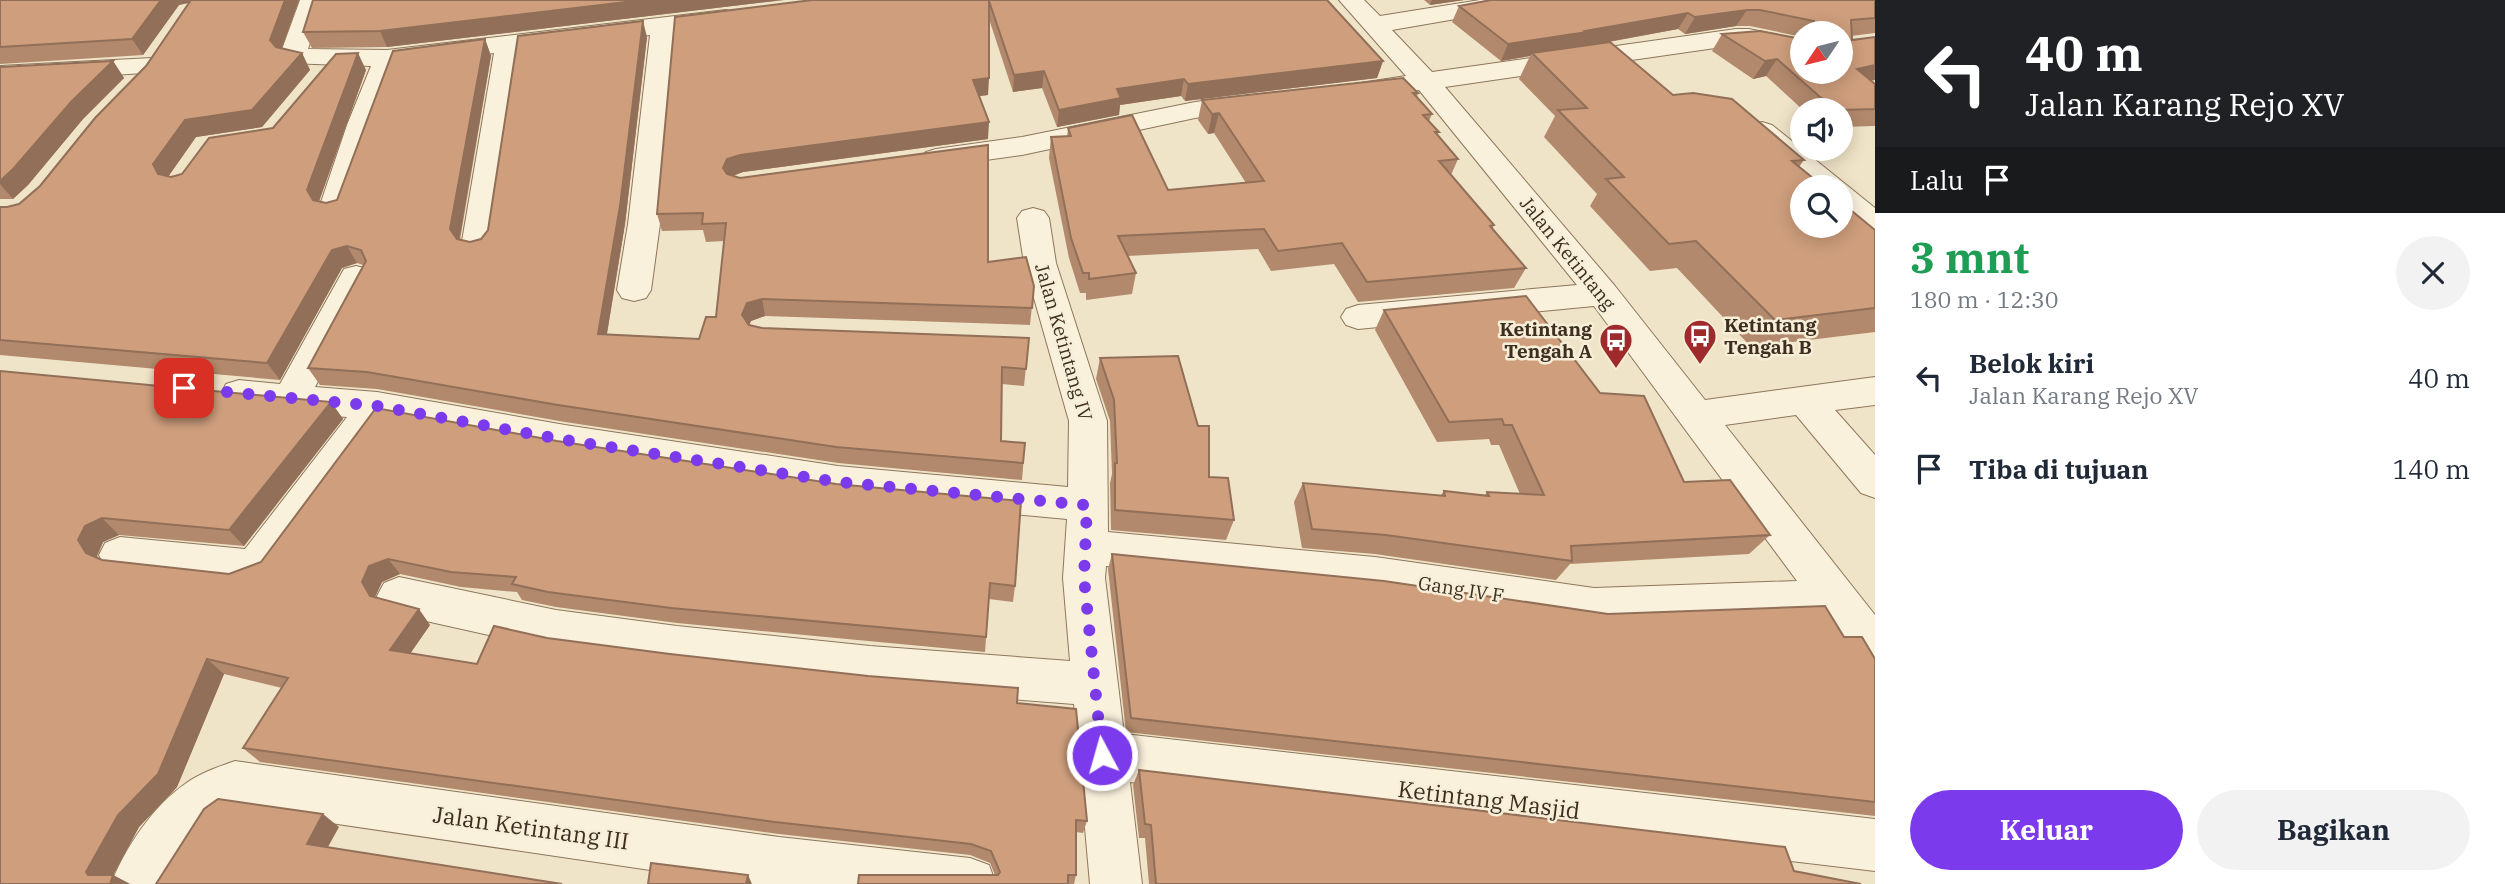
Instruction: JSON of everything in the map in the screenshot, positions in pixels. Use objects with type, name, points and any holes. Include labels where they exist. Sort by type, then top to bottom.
[{"type":"street","points":[[312,0],[294,52],[296,57],[327,69],[387,58],[755,14]]},
{"type":"street","name":"Jalan Ketintang","points":[[1352,0],[1426,82],[1603,294],[1875,650]]},
{"type":"street","points":[[1374,25],[1525,0]]},
{"type":"street","points":[[634,290],[644,224],[664,25]]},
{"type":"street","points":[[1334,94],[1736,37],[1790,46]]},
{"type":"street","points":[[477,247],[509,43]]},
{"type":"street","points":[[0,74],[159,55],[129,92]]},
{"type":"street","points":[[1602,57],[1635,80]]},
{"type":"street","points":[[335,208],[361,125],[387,58]]},
{"type":"street","points":[[916,161],[1022,146],[1195,110],[1278,100]]},
{"type":"street","points":[[1740,117],[1758,128],[1816,175]]},
{"type":"street","points":[[1853,192],[1875,188]]},
{"type":"street","points":[[1853,205],[1875,224]]},
{"type":"street","name":"Jalan Ketintang IV","points":[[1033,218],[1050,341],[1088,421],[1087,547],[1084,578],[1116,884]]},
{"type":"street","points":[[291,398],[356,277]]},
{"type":"street","points":[[1358,317],[1603,294]]},
{"type":"street","points":[[210,391],[377,406],[565,440],[838,482],[1087,505]]},
{"type":"street","points":[[1695,415],[1875,391]]},
{"type":"street","points":[[1805,401],[1875,482]]},
{"type":"street","points":[[120,555],[253,568],[377,406]]},
{"type":"street","name":"Gang IV F","points":[[1087,547],[1375,575],[1594,607],[1837,598]]},
{"type":"street","points":[[399,596],[556,630],[677,646],[870,667],[916,668],[1095,684]]},
{"type":"street","name":"Ketintang Masjid","points":[[1102,755],[1875,845]]},
{"type":"street","name":"Jalan Ketintang III","points":[[137,884],[189,811],[204,799],[236,785],[779,863],[970,884]]},
{"type":"building","points":[[0,0],[161,0],[132,39],[0,47]]},
{"type":"building","points":[[191,0],[285,0],[270,40],[276,47],[302,53],[252,110],[185,120],[153,164],[158,174],[171,177],[182,174],[209,138],[273,128],[336,54],[358,53],[307,190],[313,200],[326,203],[337,200],[393,51],[485,39],[450,229],[457,239],[470,242],[481,239],[488,230],[518,36],[643,21],[620,206],[598,334],[699,339],[706,317],[716,317],[726,223],[702,224],[703,213],[657,214],[675,17],[812,0],[1327,0],[1383,61],[1188,84],[1184,79],[1117,89],[1121,98],[1059,110],[1044,71],[1014,75],[989,1],[989,78],[973,80],[989,122],[740,155],[727,159],[723,168],[727,174],[740,178],[988,145],[988,262],[1026,257],[1034,286],[1032,308],[762,299],[747,303],[742,315],[749,325],[762,328],[1029,338],[1026,369],[1002,367],[1001,441],[1025,443],[1023,463],[836,447],[558,405],[367,372],[308,368],[366,261],[361,250],[347,246],[332,250],[267,363],[0,340],[0,207],[19,204],[40,186],[95,118],[146,66]]},
{"type":"building","points":[[313,0],[643,0],[380,31],[303,32]]},
{"type":"building","points":[[1491,0],[1875,0],[1875,18],[1814,21],[1760,10],[1695,17],[1688,13],[1508,44],[1459,6]]},
{"type":"building","points":[[1760,31],[1790,37],[1790,70],[1777,59],[1765,61],[1722,34]]},
{"type":"building","points":[[1875,37],[1875,65],[1857,69],[1875,84],[1875,109],[1853,110],[1853,98],[1820,97],[1805,84],[1853,84],[1853,40]]},
{"type":"building","points":[[1610,42],[1673,95],[1693,93],[1732,99],[1790,148],[1790,161],[1809,175],[1790,175],[1790,238],[1853,238],[1853,212],[1875,230],[1875,308],[1775,320],[1696,241],[1669,244],[1606,179],[1624,177],[1558,110],[1587,108],[1532,53]]},
{"type":"building","points":[[113,61],[71,102],[0,181],[0,67]]},
{"type":"building","points":[[1403,78],[1418,93],[1413,93],[1432,114],[1423,115],[1458,159],[1439,161],[1494,225],[1490,226],[1526,268],[1367,282],[1342,243],[1278,251],[1264,229],[1118,236],[1136,273],[1089,279],[1089,273],[1083,273],[1071,238],[1051,137],[1071,136],[1068,128],[1132,115],[1168,190],[1264,181],[1219,113],[1212,114],[1202,100]]},
{"type":"building","points":[[1526,296],[1600,393],[1644,396],[1684,482],[1730,480],[1770,535],[1571,546],[1572,561],[1386,535],[1312,529],[1303,483],[1445,496],[1444,491],[1489,496],[1487,492],[1544,495],[1512,425],[1504,425],[1502,419],[1449,422],[1384,310]]},
{"type":"building","points":[[1178,356],[1198,426],[1209,426],[1209,477],[1228,478],[1234,520],[1115,510],[1117,463],[1114,400],[1100,358]]},
{"type":"building","points":[[0,371],[331,402],[229,530],[102,518],[85,526],[78,540],[86,553],[102,560],[229,574],[261,562],[376,408],[557,441],[836,484],[1021,501],[1015,586],[990,583],[986,637],[671,608],[548,592],[512,584],[516,577],[451,572],[388,559],[369,566],[362,582],[370,596],[419,609],[390,650],[477,664],[494,626],[547,638],[670,654],[868,676],[1018,688],[1017,703],[1076,709],[1087,821],[1076,820],[1076,875],[1068,875],[1068,884],[858,884],[859,875],[998,875],[1000,872],[991,851],[971,844],[775,822],[243,748],[288,678],[207,659],[158,774],[118,815],[86,872],[88,875],[113,875],[110,884],[0,884]]},
{"type":"building","points":[[1112,554],[1384,581],[1608,614],[1825,606],[1844,637],[1862,637],[1875,659],[1875,802],[1131,718]]},
{"type":"building","points":[[1139,770],[1785,847],[1794,871],[1861,884],[1156,884],[1151,825],[1145,824]]},
{"type":"building","points":[[218,799],[323,814],[307,844],[562,884],[156,884],[204,809]]},
{"type":"building","points":[[651,863],[748,875],[746,884],[648,884]]},
{"type":"place","name":"Ketintang Tengah B","points":[[1700,366]]},
{"type":"place","name":"Ketintang Tengah A","points":[[1616,370]]},
{"type":"route","points":[[184,388],[377,406],[565,440],[838,482],[1087,505],[1084,578],[1102,755]]}]
